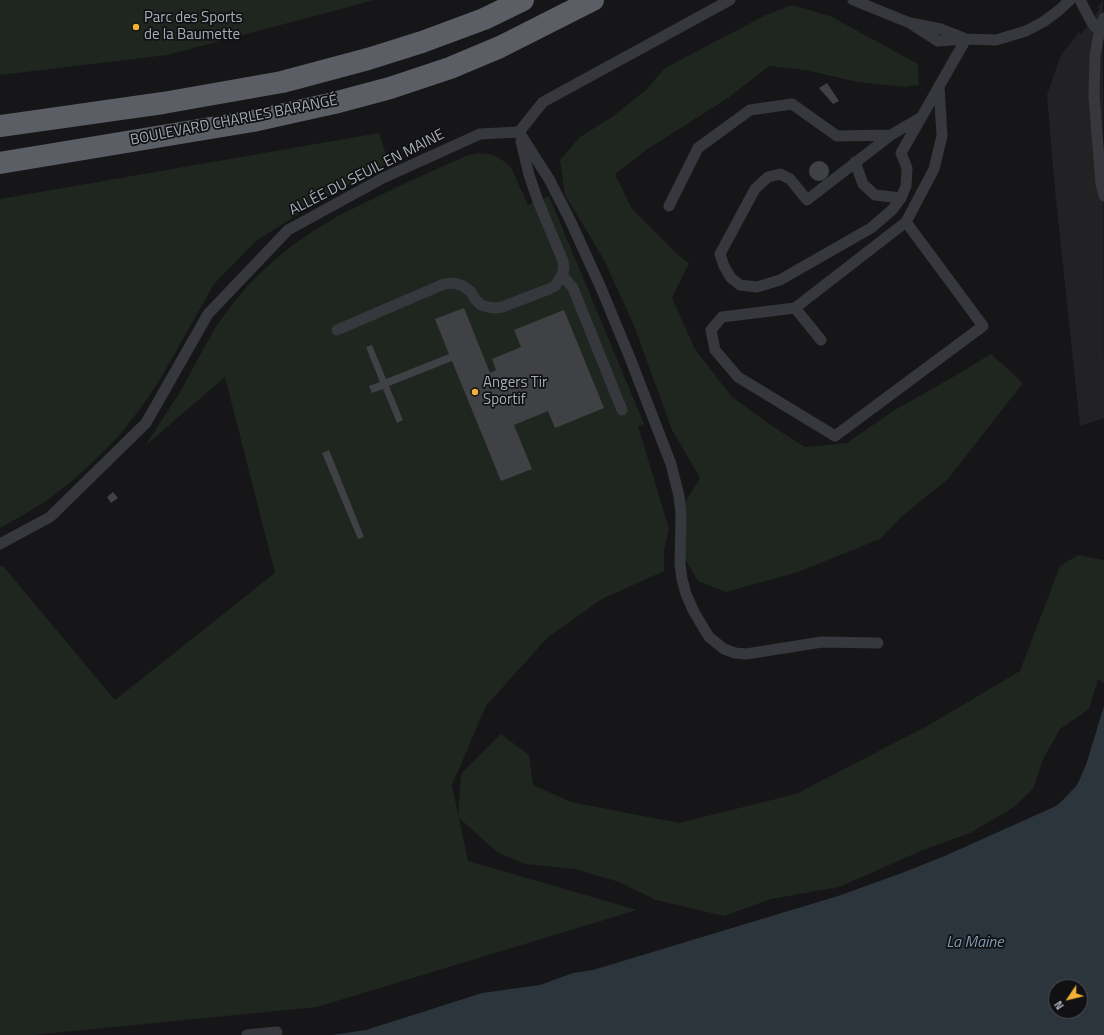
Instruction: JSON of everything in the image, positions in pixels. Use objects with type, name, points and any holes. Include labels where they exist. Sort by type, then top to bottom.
[{"type":"highway","name":"BOULEVARD CHARLES BARANGÉ","points":[[0,126],[163,103],[282,82],[368,59],[422,42],[484,19],[523,0]]},
{"type":"highway","name":"BOULEVARD CHARLES BARANGÉ","points":[[0,163],[253,121],[334,103],[390,88],[450,68],[500,47],[592,0]]},
{"type":"lane","points":[[519,132],[543,102],[730,0]]},
{"type":"lane","points":[[853,0],[910,23],[938,41],[966,39],[996,40],[1026,31],[1058,11],[1070,0]]},
{"type":"lane","points":[[1080,0],[1095,27],[1100,29]]},
{"type":"lane","points":[[1104,18],[1100,29],[1096,55],[1094,96],[1101,184],[1104,196]]},
{"type":"lane","points":[[920,118],[891,135],[807,200],[790,179],[780,174],[768,177],[755,189],[720,254],[724,266],[731,278],[740,285],[757,287],[780,280],[871,228],[892,210],[901,198],[906,186],[907,168],[901,152],[966,39]]},
{"type":"lane","points":[[906,222],[983,326],[835,436],[738,377],[715,350],[711,330],[722,317],[796,308],[906,222],[934,169],[942,136],[939,85]]},
{"type":"lane","points":[[669,206],[698,148],[750,110],[792,104],[837,136],[891,135]]},
{"type":"lane","points":[[337,330],[444,284],[454,283],[463,286],[481,305],[495,308],[502,307],[555,286],[562,275],[564,268],[563,261],[529,175],[519,132]]},
{"type":"lane","points":[[519,132],[549,179],[588,261],[630,358],[671,464],[679,496],[681,514],[679,549],[682,579],[686,594],[694,612],[709,637],[724,649],[735,653],[746,654],[822,642],[878,643]]},
{"type":"lane","name":"ALLÉE DU SEUIL EN MAINE","points":[[0,544],[50,517],[146,423],[208,314],[288,230],[383,178],[480,134],[519,132]]},
{"type":"lane","points":[[855,162],[863,184],[875,195],[901,198]]},
{"type":"lane","points":[[562,275],[573,288],[622,410]]},
{"type":"lane","points":[[796,308],[821,340]]},
{"type":"lane","points":[[247,1035],[277,1032]]},
{"type":"shaded area","name":"Parc des Sports de la Baumette","points":[[0,0],[375,0],[167,55],[0,75]]},
{"type":"shaded area","points":[[1103,0],[1104,418],[1080,426],[1055,190],[1047,95],[1061,55],[1079,32],[1081,34],[1100,9],[1098,7]]},
{"type":"shaded area","points":[[792,5],[830,16],[918,64],[919,85],[905,87],[857,82],[806,70],[769,66],[728,98],[649,148],[615,174],[632,209],[677,254],[689,263],[672,298],[695,349],[731,396],[772,426],[805,447],[847,443],[893,411],[991,354],[1023,383],[948,479],[902,516],[880,539],[798,572],[726,592],[698,581],[685,559],[679,512],[700,478],[672,430],[635,328],[604,260],[565,195],[560,160],[580,137],[612,117],[647,89],[665,68],[766,15]]},
{"type":"shaded area","points":[[379,133],[389,164],[321,200],[256,241],[214,284],[158,383],[119,436],[72,481],[46,501],[0,528],[0,199]]},
{"type":"shaded area","points":[[479,153],[497,157],[511,168],[528,205],[549,196],[644,424],[638,426],[669,529],[664,550],[664,571],[602,599],[547,638],[486,706],[452,785],[458,815],[461,774],[501,734],[529,755],[533,785],[571,802],[679,823],[796,794],[929,725],[1020,671],[1060,566],[1078,555],[1104,560],[1104,683],[1098,679],[1089,709],[1060,729],[1043,759],[1033,789],[1014,807],[970,833],[923,850],[839,887],[771,899],[724,916],[656,900],[619,882],[575,869],[525,864],[497,852],[459,818],[468,861],[637,910],[317,1007],[33,1035],[0,1035],[0,566],[3,566],[115,700],[275,573],[225,377],[145,446],[180,392],[215,328],[248,285],[268,266],[290,247],[338,216],[468,155]]},
{"type":"water","name":"La Maine","points":[[1104,706],[1104,1035],[332,1035],[366,1030],[482,993],[540,985],[573,973],[593,970],[838,896],[947,855],[1056,806],[1077,785],[1086,765]]},
{"type":"building","points":[[827,83],[839,101],[833,104],[819,88]]},
{"type":"building","points":[[819,161],[826,164],[829,171],[826,178],[819,181],[812,178],[809,171],[812,164]]},
{"type":"building","points":[[464,308],[490,373],[496,370],[492,359],[521,347],[514,330],[564,310],[604,408],[555,428],[548,411],[514,425],[532,469],[501,481],[452,361],[389,386],[403,420],[397,423],[383,389],[372,393],[369,386],[380,382],[366,347],[372,345],[386,379],[449,354],[435,319]]},
{"type":"building","points":[[329,450],[364,537],[358,539],[322,453]]},
{"type":"building","points":[[113,492],[118,498],[111,503],[107,497]]},
{"type":"place","name":"Parc des Sports de la Baumette","points":[[136,27]]},
{"type":"place","name":"Angers Tir Sportif","points":[[475,392]]}]
